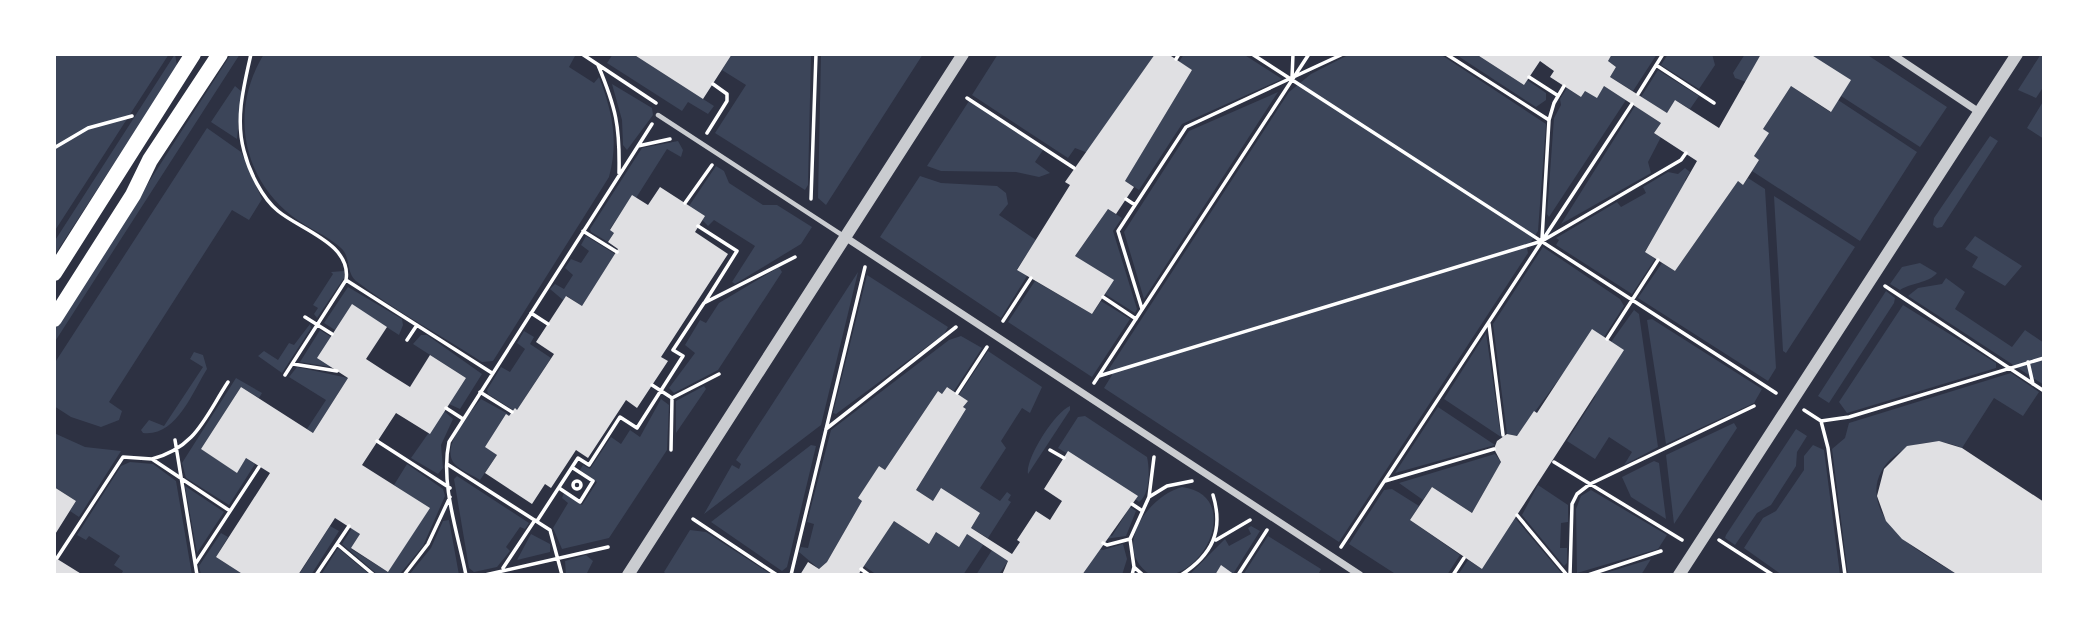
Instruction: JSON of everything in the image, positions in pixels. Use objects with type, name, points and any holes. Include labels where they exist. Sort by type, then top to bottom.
[{"type":"highway","points":[[54,273],[192,55]]},
{"type":"highway","points":[[54,319],[133,195],[150,160],[216,61]]},
{"type":"street","points":[[628,575],[963,54]]},
{"type":"street","points":[[1892,54],[1979,112]]},
{"type":"street","points":[[1679,575],[2017,54]]},
{"type":"street","points":[[845,237],[1360,575]]},
{"type":"lane","points":[[192,55],[216,61]]},
{"type":"lane","points":[[658,115],[845,237]]},
{"type":"path","points":[[251,54],[240,123],[243,148],[250,169],[277,210],[338,251],[347,270],[346,280],[285,375]]},
{"type":"path","points":[[582,54],[591,57],[598,65],[663,107]]},
{"type":"path","points":[[804,210],[813,196],[816,54]]},
{"type":"path","points":[[1176,59],[1179,54]]},
{"type":"path","points":[[1252,54],[1791,403]]},
{"type":"path","points":[[1292,80],[1293,54]]},
{"type":"path","points":[[1084,395],[1309,54]]},
{"type":"path","points":[[1142,310],[1118,231],[1186,127],[1343,54]]},
{"type":"path","points":[[1446,54],[1549,120]]},
{"type":"path","points":[[1638,94],[1663,54]]},
{"type":"path","points":[[598,65],[615,105],[620,126],[619,175]]},
{"type":"path","points":[[1656,65],[1714,103]]},
{"type":"path","points":[[1529,77],[1558,96]]},
{"type":"path","points":[[701,144],[727,101],[727,94],[713,83]]},
{"type":"path","points":[[1542,241],[1549,120],[1564,86]]},
{"type":"path","points":[[967,98],[1074,168]]},
{"type":"path","points":[[1334,558],[1632,104]]},
{"type":"path","points":[[54,148],[88,128],[132,116]]},
{"type":"path","points":[[467,575],[450,488],[447,464],[449,442],[638,146],[688,135]]},
{"type":"path","points":[[1099,376],[1542,241],[1681,160],[1686,153]]},
{"type":"path","points":[[685,203],[719,155]]},
{"type":"path","points":[[1126,199],[1135,205]]},
{"type":"path","points":[[578,458],[589,465],[620,417],[637,428],[684,356],[673,350],[737,251],[698,226]]},
{"type":"path","points":[[583,231],[617,252]]},
{"type":"path","points":[[704,303],[795,257]]},
{"type":"path","points":[[1607,339],[1658,260]]},
{"type":"path","points":[[790,575],[865,267]]},
{"type":"path","points":[[1003,321],[1031,278]]},
{"type":"path","points":[[1872,278],[2044,391]]},
{"type":"path","points":[[346,280],[492,373]]},
{"type":"path","points":[[1103,297],[1136,319]]},
{"type":"path","points":[[531,313],[548,324]]},
{"type":"path","points":[[305,317],[332,334]]},
{"type":"path","points":[[1489,321],[1503,436]]},
{"type":"path","points":[[407,340],[417,325]]},
{"type":"path","points":[[824,431],[956,327]]},
{"type":"path","points":[[957,393],[986,347]]},
{"type":"path","points":[[1845,575],[1828,448],[1821,421],[1849,417],[2044,358]]},
{"type":"path","points":[[2028,362],[2033,384]]},
{"type":"path","points":[[293,364],[337,371]]},
{"type":"path","points":[[672,398],[719,374]]},
{"type":"path","points":[[57,558],[123,457],[152,460],[175,453],[188,443],[228,382]]},
{"type":"path","points":[[652,385],[672,398]]},
{"type":"path","points":[[480,392],[512,412]]},
{"type":"path","points":[[671,450],[672,398]]},
{"type":"path","points":[[1568,575],[1572,504],[1577,494],[1590,484],[1754,406]]},
{"type":"path","points":[[446,408],[463,419]]},
{"type":"path","points":[[175,440],[179,479],[197,575]]},
{"type":"path","points":[[377,441],[450,488]]},
{"type":"path","points":[[1384,481],[1494,449]]},
{"type":"path","points":[[1051,450],[1064,458]]},
{"type":"path","points":[[502,569],[581,453]]},
{"type":"path","points":[[1132,575],[1134,567],[1130,539],[1149,497],[1155,456]]},
{"type":"path","points":[[152,460],[229,511]]},
{"type":"path","points":[[1554,462],[1696,549]]},
{"type":"path","points":[[447,464],[550,530],[562,575]]},
{"type":"path","points":[[195,565],[259,467]]},
{"type":"path","points":[[559,488],[580,502],[593,481],[572,467]]},
{"type":"path","points":[[570,496],[574,486],[584,475]]},
{"type":"path","points":[[565,478],[586,492]]},
{"type":"path","points":[[1149,497],[1167,486],[1192,481]]},
{"type":"path","points":[[580,482],[581,488]]},
{"type":"path","points":[[1213,494],[1217,509],[1216,540]]},
{"type":"path","points":[[404,575],[428,544],[451,495]]},
{"type":"path","points":[[1132,504],[1141,510]]},
{"type":"path","points":[[1517,515],[1568,575]]},
{"type":"path","points":[[693,519],[777,575]]},
{"type":"path","points":[[1181,575],[1208,553],[1216,540],[1251,519]]},
{"type":"path","points":[[1238,575],[1267,530],[1278,521]]},
{"type":"path","points":[[316,575],[349,526]]},
{"type":"path","points":[[1706,533],[1773,575]]},
{"type":"path","points":[[1103,543],[1107,545],[1130,539]]},
{"type":"path","points":[[337,544],[374,575]]},
{"type":"path","points":[[485,575],[502,569],[608,548]]},
{"type":"path","points":[[1588,575],[1661,551]]},
{"type":"path","points":[[1452,575],[1464,558]]},
{"type":"path","points":[[1134,567],[1143,575]]},
{"type":"path","points":[[861,569],[869,575]]},
{"type":"shaded area","points":[[54,54],[169,54],[54,232]]},
{"type":"shaded area","points":[[175,54],[177,66],[54,256],[54,242]]},
{"type":"shaded area","points":[[231,54],[240,54],[54,343],[54,330]]},
{"type":"shaded area","points":[[264,54],[571,54],[575,56],[569,67],[594,83],[599,77],[613,126],[609,177],[493,361],[482,362],[356,281],[341,248],[292,216],[261,182],[246,141],[244,119],[253,75]]},
{"type":"shaded area","points":[[613,54],[633,54],[714,106],[708,114],[688,102],[682,111],[607,63]]},
{"type":"shaded area","points":[[732,54],[811,54],[808,185],[805,190],[715,133],[746,85],[722,70]]},
{"type":"shaded area","points":[[821,54],[923,54],[826,205],[818,198]]},
{"type":"shaded area","points":[[998,54],[1155,54],[1088,153],[1075,148],[1068,158],[972,95]]},
{"type":"shaded area","points":[[1184,54],[1243,54],[1282,79],[1182,124],[1139,190],[1125,181],[1192,70],[1179,62]]},
{"type":"shaded area","points":[[1350,54],[1440,54],[1546,124],[1538,231],[1527,248],[1528,253],[1339,542],[1104,388],[1112,375],[1109,369],[1289,92],[1311,74]]},
{"type":"shaded area","points":[[1455,54],[1476,54],[1524,85],[1527,80],[1546,93],[1546,100],[1536,107]]},
{"type":"shaded area","points":[[1612,54],[1657,54],[1633,91],[1610,77],[1616,67],[1608,61]]},
{"type":"shaded area","points":[[1668,54],[1712,54],[1715,65],[1699,89],[1661,65]]},
{"type":"shaded area","points":[[1745,54],[1761,54],[1746,82],[1735,78],[1733,73]]},
{"type":"shaded area","points":[[1866,54],[1947,107],[1920,147],[1841,96],[1811,55]]},
{"type":"shaded area","points":[[2041,54],[2044,54],[2044,86],[2036,98],[2018,90]]},
{"type":"shaded area","points":[[1658,70],[1699,96],[1690,109],[1675,100],[1667,113],[1641,97]]},
{"type":"shaded area","points":[[612,84],[652,108],[653,115],[627,150],[623,145],[622,120]]},
{"type":"shaded area","points":[[235,86],[242,92],[237,139],[211,122]]},
{"type":"shaded area","points":[[1604,86],[1626,100],[1549,217],[1547,214],[1554,118],[1561,105],[1560,99],[1567,88],[1581,97],[1585,91],[1596,97]]},
{"type":"shaded area","points":[[1791,86],[1830,112],[1838,100],[1917,152],[1860,241],[1752,171],[1759,160],[1754,156],[1768,133],[1763,129]]},
{"type":"shaded area","points":[[1278,92],[1144,299],[1124,232],[1189,131]]},
{"type":"shaded area","points":[[2044,100],[2044,139],[2027,128]]},
{"type":"shaded area","points":[[969,101],[1043,150],[1035,162],[1050,173],[1039,177],[1016,172],[941,171],[927,166]]},
{"type":"shaded area","points":[[1635,106],[1661,123],[1654,133],[1661,137],[1648,162],[1651,173],[1561,224]]},
{"type":"shaded area","points":[[207,128],[241,152],[262,199],[249,220],[232,210],[109,402],[122,411],[119,420],[101,427],[71,417],[54,406],[54,364]]},
{"type":"shaded area","points":[[1990,136],[1998,141],[1942,227],[1937,228],[1933,225],[1934,218]]},
{"type":"shaded area","points":[[678,141],[683,150],[681,157],[667,149],[636,198],[632,196],[610,229],[614,233],[608,242],[591,232],[590,229],[642,148]]},
{"type":"shaded area","points":[[716,166],[724,171],[729,183],[763,205],[777,205],[812,227],[801,244],[735,284],[732,282],[755,246],[714,220],[708,226],[689,206]]},
{"type":"shaded area","points":[[1685,168],[1690,172],[1685,180],[1687,182],[1645,251],[1655,259],[1632,294],[1556,245],[1559,240],[1556,238],[1617,202],[1621,207],[1646,193],[1643,187],[1668,172],[1678,174]]},
{"type":"shaded area","points":[[920,176],[941,183],[997,186],[1006,193],[1008,204],[999,215],[1036,240],[1017,269],[1027,276],[1001,318],[880,237]]},
{"type":"shaded area","points":[[1748,178],[1765,189],[1776,368],[1768,381],[1638,298],[1662,263],[1675,271],[1738,181],[1743,185]]},
{"type":"shaded area","points":[[1774,196],[1855,247],[1786,353],[1783,351]]},
{"type":"shaded area","points":[[1108,209],[1122,218],[1113,231],[1137,309],[1135,313],[1105,294],[1113,280],[1075,256]]},
{"type":"shaded area","points":[[586,236],[615,254],[582,306],[567,296],[563,300],[550,289],[555,284],[564,289],[573,275],[565,268],[571,259],[581,263],[589,251],[581,245]]},
{"type":"shaded area","points":[[1975,236],[2022,266],[2005,286],[1972,267],[1978,257],[1965,249]]},
{"type":"shaded area","points":[[1543,247],[1620,299],[1624,306],[1604,337],[1562,375],[1517,436],[1507,434],[1493,324]]},
{"type":"shaded area","points":[[1920,263],[1937,273],[1929,279],[1900,290],[1890,284],[1902,267]]},
{"type":"shaded area","points":[[779,267],[782,272],[718,370],[674,393],[669,388],[695,353],[685,345],[700,320],[706,323],[719,303]]},
{"type":"shaded area","points":[[344,271],[344,278],[317,318],[314,314],[318,308],[313,305],[333,274],[331,272]]},
{"type":"shaded area","points":[[858,272],[821,425],[704,514],[732,465],[739,469],[741,464],[736,460]]},
{"type":"shaded area","points":[[867,275],[948,327],[944,334],[836,414],[833,413]]},
{"type":"shaded area","points":[[1946,278],[1965,292],[1955,309],[2012,347],[2025,330],[2044,343],[2044,385],[1908,296],[1918,288],[1942,284]]},
{"type":"shaded area","points":[[1035,281],[1092,314],[1101,301],[1130,319],[1092,377],[1008,322]]},
{"type":"shaded area","points":[[348,287],[402,319],[399,335],[352,305],[335,330],[324,323]]},
{"type":"shaded area","points":[[1886,291],[1895,298],[1894,303],[1829,403],[1818,396]]},
{"type":"shaded area","points":[[1903,305],[1996,363],[1996,368],[1847,413],[1839,402]]},
{"type":"shaded area","points":[[1634,310],[1639,314],[1658,447],[1624,465],[1632,452],[1609,437],[1595,459],[1567,441],[1595,397],[1611,342]]},
{"type":"shaded area","points":[[1652,319],[1762,389],[1754,403],[1666,444],[1647,320]]},
{"type":"shaded area","points":[[310,324],[311,328],[282,373],[258,356],[264,351],[278,360],[289,343],[294,345]]},
{"type":"shaded area","points":[[320,330],[331,337],[331,367],[300,362]]},
{"type":"shaded area","points":[[524,331],[534,337],[530,344],[551,358],[517,410],[513,410],[488,394],[487,390],[501,367],[510,372],[525,349],[517,343]]},
{"type":"shaded area","points":[[1486,333],[1501,437],[1444,399]]},
{"type":"shaded area","points":[[421,335],[427,335],[482,374],[460,409],[449,404],[466,378],[413,344]]},
{"type":"shaded area","points":[[961,336],[982,348],[954,391],[947,387],[942,394],[938,391],[885,470],[879,466],[858,498],[862,501],[827,562],[819,569],[799,552],[801,547],[808,548],[814,524],[807,522],[831,430],[949,340]]},
{"type":"shaded area","points":[[988,351],[1042,387],[1030,413],[1022,408],[1001,441],[1006,448],[980,488],[1000,501],[1007,492],[1011,495],[1008,500],[1011,502],[988,538],[971,528],[980,513],[933,501],[916,490],[966,409],[963,407],[968,401],[959,395]]},
{"type":"shaded area","points":[[194,352],[203,355],[207,369],[189,401],[165,428],[143,433],[141,430],[149,420],[164,426],[203,367],[190,359]]},
{"type":"shaded area","points":[[297,367],[348,378],[313,433],[307,429],[326,400],[289,377]]},
{"type":"shaded area","points":[[2011,373],[2039,392],[2023,416],[1994,398],[1962,448],[1929,442],[1912,446],[1897,454],[1886,465],[1878,479],[1877,495],[1882,513],[1896,533],[1958,575],[1848,575],[1832,449],[1845,438],[1849,423]]},
{"type":"shaded area","points":[[236,378],[262,393],[259,398],[241,387],[201,449],[237,472],[246,458],[255,464],[229,505],[186,478],[182,463]]},
{"type":"shaded area","points":[[704,386],[706,389],[676,433],[676,401]]},
{"type":"shaded area","points":[[481,399],[510,415],[485,447],[497,455],[480,480],[457,466],[450,453],[459,428]]},
{"type":"shaded area","points":[[661,399],[669,405],[667,450],[609,538],[562,549],[553,528],[568,503],[562,498],[564,493],[582,505],[597,482],[580,470],[583,465],[590,469],[611,437],[621,444],[630,430],[640,437]]},
{"type":"shaded area","points":[[1070,406],[1070,410],[1028,474],[1031,458],[1042,437],[1057,417]]},
{"type":"shaded area","points":[[1438,407],[1495,445],[1395,473]]},
{"type":"shaded area","points":[[444,411],[453,419],[441,445],[443,468],[438,474],[411,458]]},
{"type":"shaded area","points":[[1085,416],[1147,457],[1147,488],[1139,502],[1135,499],[1137,496],[1058,448],[1078,417]]},
{"type":"shaded area","points":[[1734,423],[1737,428],[1674,524],[1666,455]]},
{"type":"shaded area","points":[[1796,429],[1807,436],[1797,452],[1796,466],[1771,505],[1757,513],[1735,545],[1725,538],[1726,535]]},
{"type":"shaded area","points":[[54,433],[85,447],[121,451],[79,517],[70,511],[76,501],[54,487]]},
{"type":"shaded area","points":[[811,445],[816,446],[787,567],[782,571],[711,522]]},
{"type":"shaded area","points":[[1813,445],[1824,450],[1840,575],[1782,575],[1744,548],[1763,518],[1776,511],[1804,470],[1804,456]]},
{"type":"shaded area","points":[[1495,454],[1501,462],[1472,513],[1432,487],[1423,500],[1399,483]]},
{"type":"shaded area","points":[[1654,461],[1659,463],[1666,519],[1631,497],[1622,477]]},
{"type":"shaded area","points":[[130,462],[153,464],[176,481],[192,575],[121,575],[123,571],[114,565],[120,556],[89,536],[86,540],[77,535],[121,466]]},
{"type":"shaded area","points":[[407,464],[443,489],[445,496],[423,546],[399,575],[378,575],[342,544],[352,528],[360,534],[351,549],[388,572],[429,508],[394,485]]},
{"type":"shaded area","points":[[457,476],[529,523],[525,529],[520,527],[506,547],[510,551],[497,567],[474,572],[469,568],[454,479]]},
{"type":"shaded area","points":[[1538,485],[1568,505],[1568,522],[1561,523],[1560,548],[1567,548],[1567,563],[1564,566],[1522,515]]},
{"type":"shaded area","points":[[185,486],[224,512],[197,553]]},
{"type":"shaded area","points":[[1182,487],[1199,492],[1209,502],[1213,514],[1213,529],[1208,543],[1188,567],[1171,575],[1151,575],[1139,564],[1134,552],[1138,525],[1157,501]]},
{"type":"shaded area","points":[[1392,489],[1419,506],[1410,520],[1460,555],[1447,575],[1397,575],[1349,544],[1384,490]]},
{"type":"shaded area","points":[[1591,490],[1667,535],[1658,549],[1577,573],[1576,509],[1581,496]]},
{"type":"shaded area","points":[[1130,507],[1136,511],[1126,536],[1105,539],[1108,534],[1112,536]]},
{"type":"shaded area","points":[[1515,518],[1563,575],[1458,575],[1468,560],[1482,569]]},
{"type":"shaded area","points":[[449,520],[459,575],[409,575],[431,548],[443,521]]},
{"type":"shaded area","points":[[894,521],[929,544],[936,532],[958,546],[967,534],[983,545],[963,575],[877,575],[864,566]]},
{"type":"shaded area","points":[[330,526],[339,531],[311,575],[300,573]]},
{"type":"shaded area","points":[[1251,526],[1260,531],[1233,574],[1221,566],[1215,575],[1189,575],[1225,539],[1229,546],[1251,534],[1248,528]]},
{"type":"shaded area","points":[[690,530],[706,532],[772,575],[667,575],[664,572]]},
{"type":"shaded area","points":[[221,533],[228,537],[216,557],[244,575],[201,575],[199,566]]},
{"type":"shaded area","points":[[531,534],[550,544],[550,552],[517,560]]},
{"type":"shaded area","points":[[1268,536],[1321,569],[1318,575],[1243,575]]},
{"type":"shaded area","points":[[1123,544],[1127,559],[1122,575],[1083,574],[1099,549]]},
{"type":"shaded area","points":[[338,548],[370,575],[321,575]]},
{"type":"shaded area","points":[[992,550],[1008,561],[1000,573],[1002,575],[976,575]]},
{"type":"shaded area","points":[[586,555],[593,561],[586,575],[566,575],[565,561]]},
{"type":"shaded area","points":[[1651,559],[1641,575],[1599,575]]},
{"type":"building","points":[[633,54],[732,54],[703,99]]},
{"type":"building","points":[[1155,54],[1168,54],[1192,70],[1125,181],[1134,187],[1116,214],[1108,209],[1075,256],[1114,280],[1092,314],[1017,270],[1070,185],[1065,182]]},
{"type":"building","points":[[1476,54],[1612,54],[1608,61],[1616,67],[1610,77],[1667,113],[1675,100],[1719,128],[1761,54],[1810,54],[1851,80],[1831,112],[1791,86],[1763,129],[1769,133],[1754,156],[1759,160],[1743,185],[1738,181],[1675,271],[1645,252],[1697,161],[1654,133],[1661,123],[1604,86],[1597,98],[1585,91],[1581,97],[1550,77],[1554,71],[1540,61],[1524,85]]},
{"type":"building","points":[[660,187],[705,216],[695,232],[728,254],[661,357],[668,361],[637,408],[626,400],[588,458],[576,450],[551,488],[545,484],[532,504],[485,473],[497,455],[485,447],[506,414],[509,416],[515,408],[517,410],[554,354],[536,342],[566,296],[582,306],[618,249],[608,242],[614,233],[610,230],[632,195],[648,205]]},
{"type":"building","points":[[352,304],[387,327],[366,359],[386,372],[410,387],[430,355],[466,378],[430,434],[396,413],[362,465],[430,508],[388,572],[351,548],[360,534],[335,518],[298,575],[244,575],[216,557],[270,473],[246,458],[237,473],[201,449],[241,387],[313,433],[348,378],[317,358]]},
{"type":"building","points":[[1592,329],[1624,350],[1482,569],[1410,520],[1432,487],[1472,513],[1501,462],[1494,449],[1497,441],[1507,434],[1517,436],[1534,411],[1537,413]]},
{"type":"building","points":[[947,387],[968,401],[963,407],[966,409],[916,490],[933,501],[941,488],[980,513],[971,528],[1012,554],[1020,542],[1017,540],[1036,511],[1050,520],[1062,501],[1044,489],[1068,451],[1138,496],[1082,575],[1002,575],[1008,561],[967,534],[959,547],[936,532],[929,544],[894,521],[858,575],[800,575],[808,562],[819,569],[827,562],[862,501],[858,498],[879,466],[885,470],[938,391],[942,394]]},
{"type":"building","points":[[1939,441],[1962,448],[2044,502],[2044,575],[1958,575],[1902,539],[1886,521],[1877,496],[1884,469],[1907,446]]},
{"type":"building","points":[[54,487],[76,501],[54,536]]},
{"type":"building","points":[[54,557],[83,575],[54,575]]},
{"type":"building","points":[[1221,565],[1235,575],[1215,575]]}]
